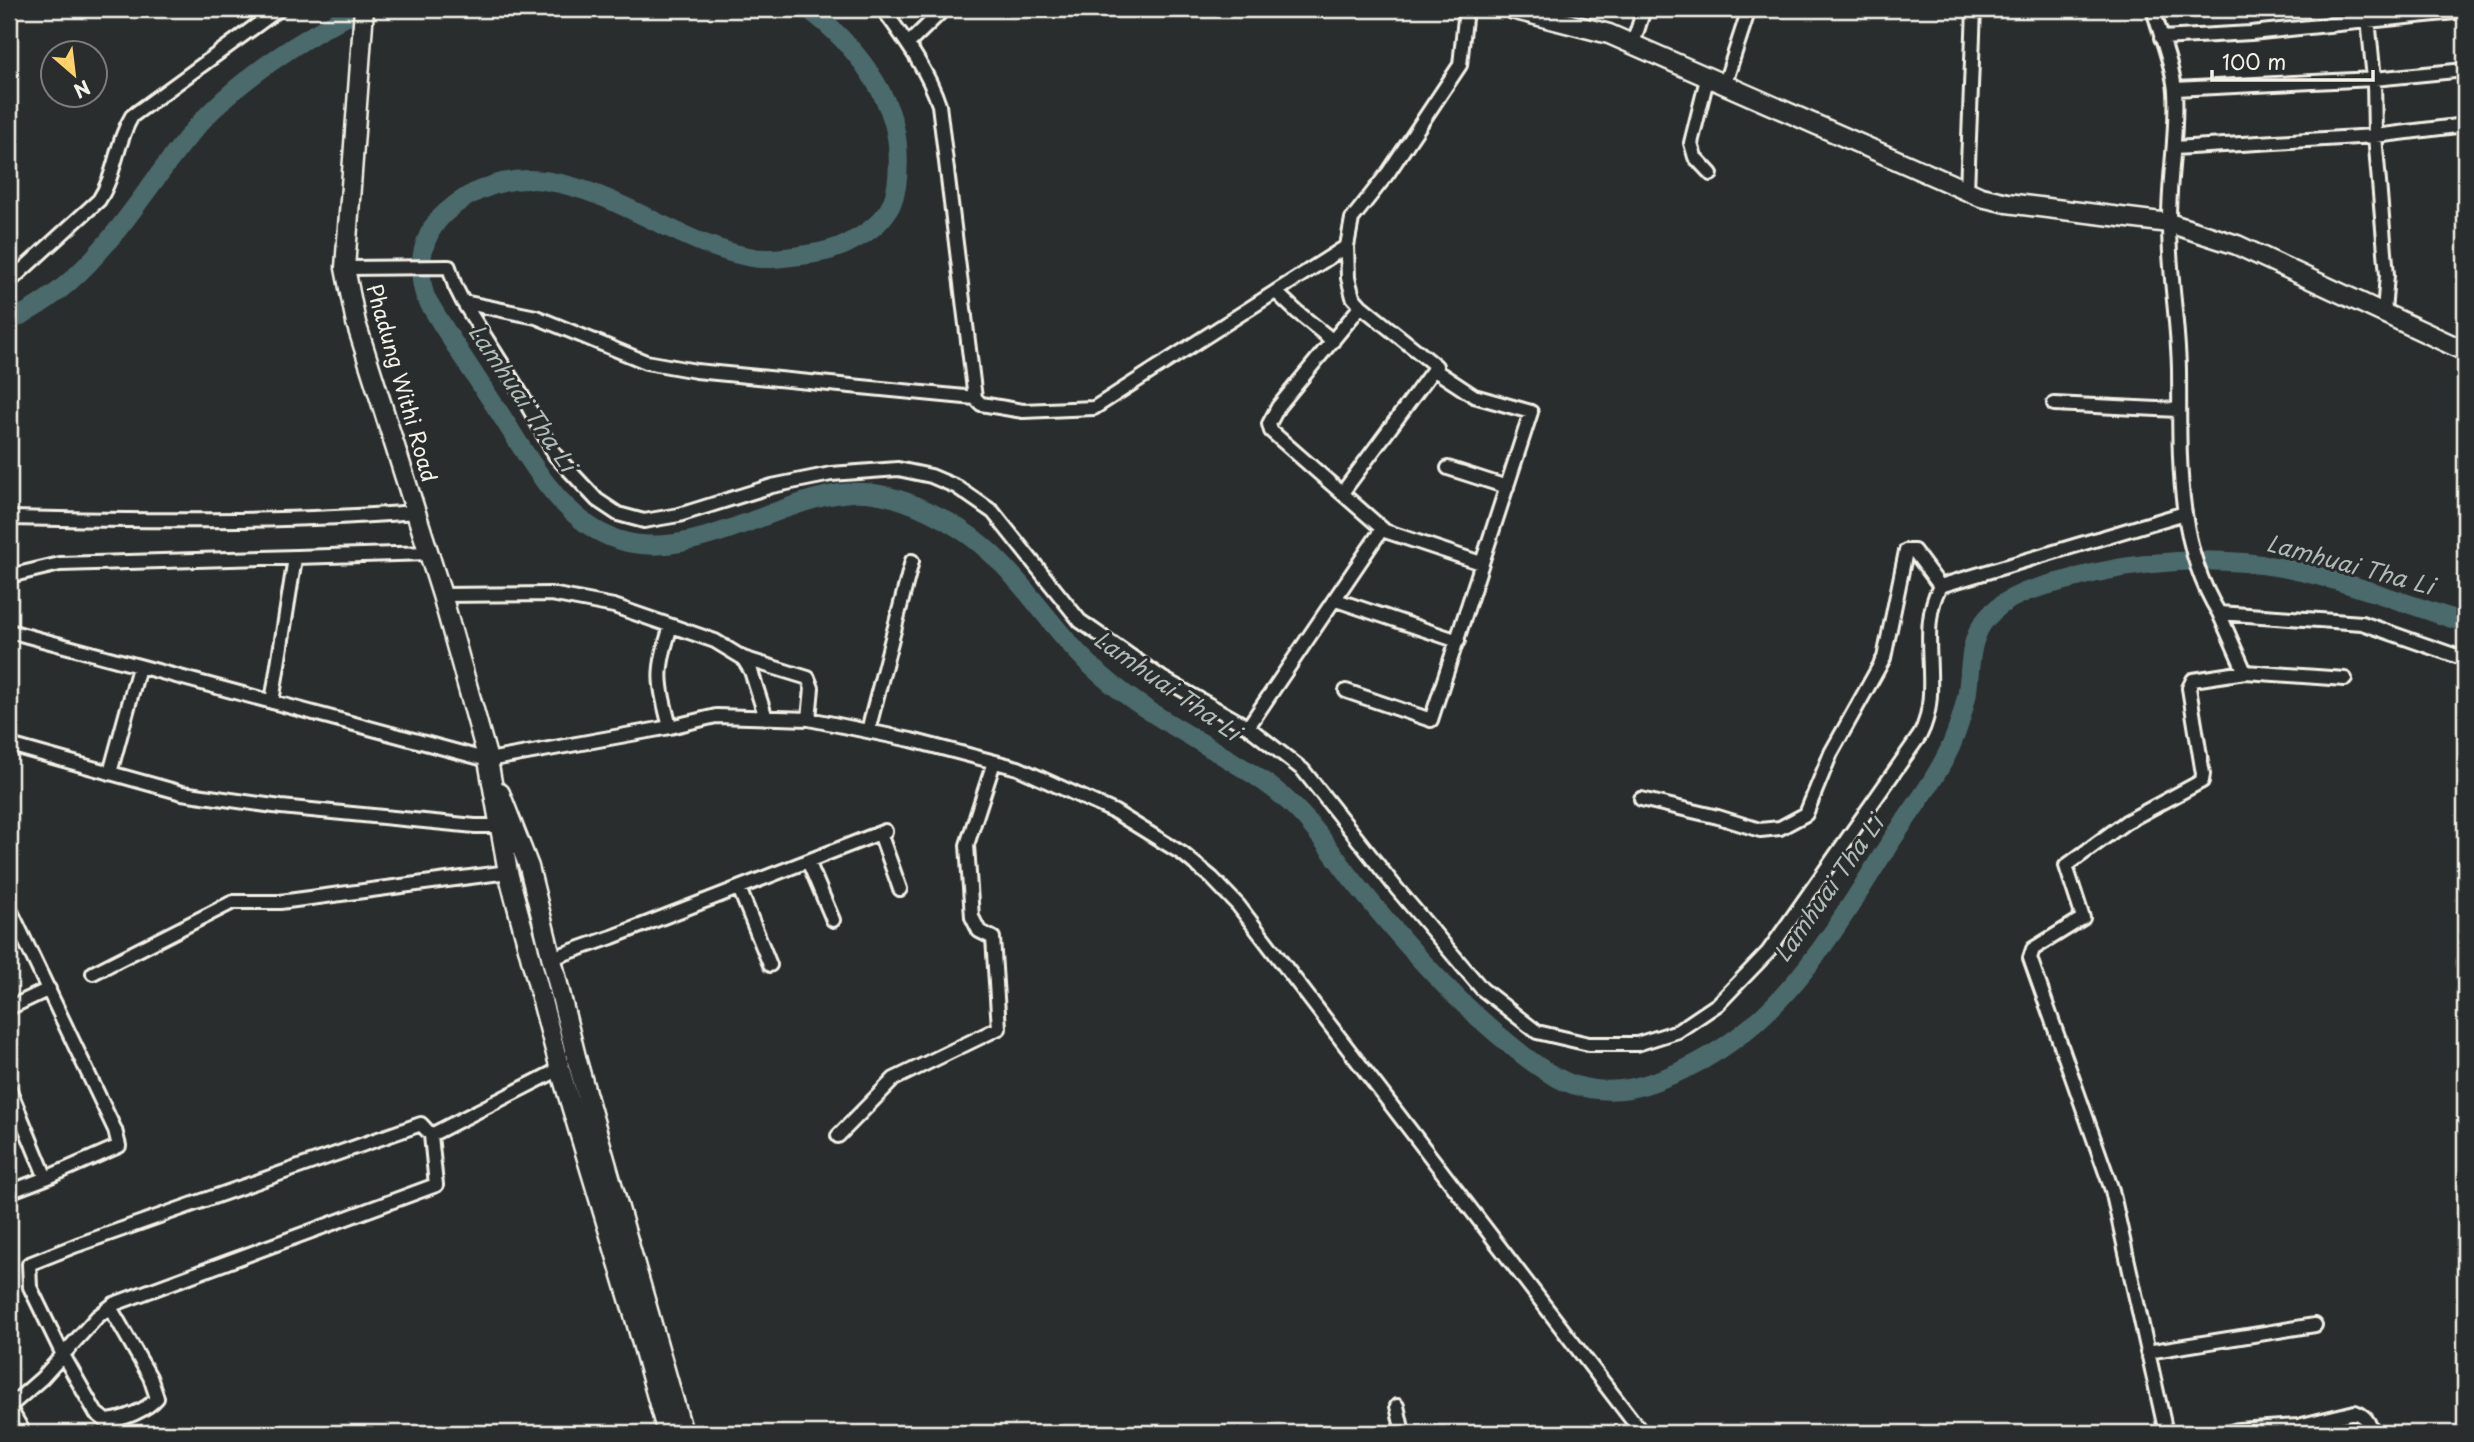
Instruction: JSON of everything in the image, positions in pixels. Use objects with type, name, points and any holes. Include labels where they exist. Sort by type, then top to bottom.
[{"type":"main road","name":"Phadung Withi Road","points":[[364,9],[359,71],[353,269],[364,352],[442,595],[488,760]]},
{"type":"main road","points":[[1512,9],[1609,34],[1708,75],[1981,197],[2169,223],[2237,245],[2465,351]]},
{"type":"main road","points":[[488,760],[508,872],[560,1069],[667,1433]]},
{"type":"main road","points":[[488,760],[529,867],[577,1061],[683,1433]]},
{"type":"street","points":[[9,282],[99,200],[109,184],[122,134],[132,116],[279,9]]},
{"type":"street","points":[[883,9],[932,83],[939,105],[975,398],[981,404],[1023,411],[1094,408],[1347,246]]},
{"type":"street","points":[[908,44],[944,9]]},
{"type":"street","points":[[1342,493],[1436,366],[1353,297],[1348,278],[1347,246],[1352,219],[1396,162],[1460,65],[1466,9]]},
{"type":"street","points":[[1633,44],[1644,9]]},
{"type":"street","points":[[1725,83],[1749,9]]},
{"type":"street","points":[[1966,190],[1973,9]]},
{"type":"street","points":[[2153,9],[2175,89],[2169,223],[2179,368],[2178,410],[2185,517],[2203,585],[2219,612],[2245,672]]},
{"type":"street","points":[[2161,38],[2251,33],[2368,15],[2465,11]]},
{"type":"street","points":[[2368,15],[2387,275],[2384,312]]},
{"type":"street","points":[[2175,89],[2374,79],[2465,70]]},
{"type":"street","points":[[1708,75],[1691,143],[1695,157],[1711,174]]},
{"type":"street","points":[[2174,148],[2375,136],[2465,125]]},
{"type":"street","points":[[353,269],[449,267],[463,302],[520,392],[555,455],[597,500],[618,514],[644,521],[679,515],[772,486],[831,474],[898,469],[931,476],[957,487],[993,512],[1080,621],[1162,678],[1248,727],[1303,770],[1397,889],[1482,989],[1537,1032],[1589,1044],[1637,1044],[1678,1031],[1718,1004],[1768,952],[1920,735],[1928,719],[1930,622],[1935,595],[1940,586],[2185,517]]},
{"type":"street","points":[[1277,293],[1333,341]]},
{"type":"street","points":[[463,302],[536,317],[646,362],[671,367],[975,398]]},
{"type":"street","points":[[1361,306],[1278,407],[1269,424],[1271,431],[1382,529],[1481,563]]},
{"type":"street","points":[[1346,691],[1431,720],[1531,412],[1474,396],[1433,369]]},
{"type":"street","points":[[2054,404],[2178,410]]},
{"type":"street","points":[[1448,468],[1507,487]]},
{"type":"street","points":[[9,518],[242,519],[415,512]]},
{"type":"street","points":[[1248,727],[1382,529]]},
{"type":"street","points":[[1641,799],[1706,813],[1760,830],[1780,828],[1803,817],[1811,806],[1831,753],[1884,658],[1906,551],[1914,551],[1940,586]]},
{"type":"street","points":[[9,576],[60,564],[429,553]]},
{"type":"street","points":[[272,702],[295,558]]},
{"type":"street","points":[[868,731],[912,561]]},
{"type":"street","points":[[442,595],[551,594],[614,606],[715,641],[743,658],[808,678],[812,688],[809,719]]},
{"type":"street","points":[[1336,600],[1458,641]]},
{"type":"street","points":[[2219,612],[2362,624],[2465,659]]},
{"type":"street","points":[[670,727],[660,686],[659,668],[671,626]]},
{"type":"street","points":[[9,631],[488,760],[716,716],[809,719],[1018,768],[1115,812],[1183,854],[1229,896],[1642,1433]]},
{"type":"street","points":[[743,658],[751,671],[766,718]]},
{"type":"street","points":[[110,773],[139,667]]},
{"type":"street","points":[[2165,1433],[2112,1191],[2030,958],[2033,948],[2083,918],[2066,866],[2126,822],[2202,780],[2189,688],[2193,680],[2245,672],[2345,679]]},
{"type":"street","points":[[10,745],[181,793],[244,802],[499,826]]},
{"type":"street","points":[[838,1136],[894,1079],[999,1028],[993,938],[979,930],[972,917],[967,845],[994,762]]},
{"type":"street","points":[[552,958],[882,832],[900,889]]},
{"type":"street","points":[[808,861],[833,920]]},
{"type":"street","points":[[93,973],[233,902],[280,902],[508,872]]},
{"type":"street","points":[[738,888],[770,965]]},
{"type":"street","points":[[9,906],[115,1130],[119,1146],[9,1192]]},
{"type":"street","points":[[9,1008],[49,989]]},
{"type":"street","points":[[431,1135],[560,1069]]},
{"type":"street","points":[[9,1088],[46,1178]]},
{"type":"street","points":[[24,1433],[9,1407],[42,1378],[63,1355],[97,1317],[110,1307],[436,1185],[431,1135],[421,1124],[29,1264],[30,1287],[63,1355],[96,1413],[106,1421],[118,1419],[154,1402],[156,1393],[150,1377],[110,1307]]},
{"type":"street","points":[[2147,1352],[2315,1325]]},
{"type":"street","points":[[1389,1433],[1402,1428],[1397,1406]]},
{"type":"street","points":[[2227,1433],[2298,1426],[2355,1412],[2363,1415],[2369,1422],[2372,1433]]},
{"type":"waterway","name":"Lamhuai Tha Li","points":[[9,321],[39,305],[65,286],[89,263],[193,131],[228,95],[293,47],[361,9]]},
{"type":"waterway","name":"Lamhuai Tha Li","points":[[808,9],[840,37],[869,72],[889,110],[895,131],[898,167],[891,204],[878,223],[854,240],[817,253],[756,258],[703,243],[600,196],[574,187],[533,180],[506,182],[479,190],[445,213],[431,231],[421,263],[425,296],[538,472],[561,501],[588,525],[619,540],[651,545],[684,542],[815,499],[861,492],[906,502],[960,529],[999,561],[1082,657],[1113,685],[1154,714],[1252,774],[1298,810],[1401,937],[1456,997],[1533,1062],[1574,1085],[1604,1090],[1634,1087],[1694,1065],[1730,1043],[1762,1017],[1790,987],[1840,921],[1937,773],[1951,746],[1962,715],[1976,635],[1987,618],[2005,602],[2048,585],[2123,567],[2177,562],[2231,562],[2284,568],[2330,579],[2465,623]]}]
